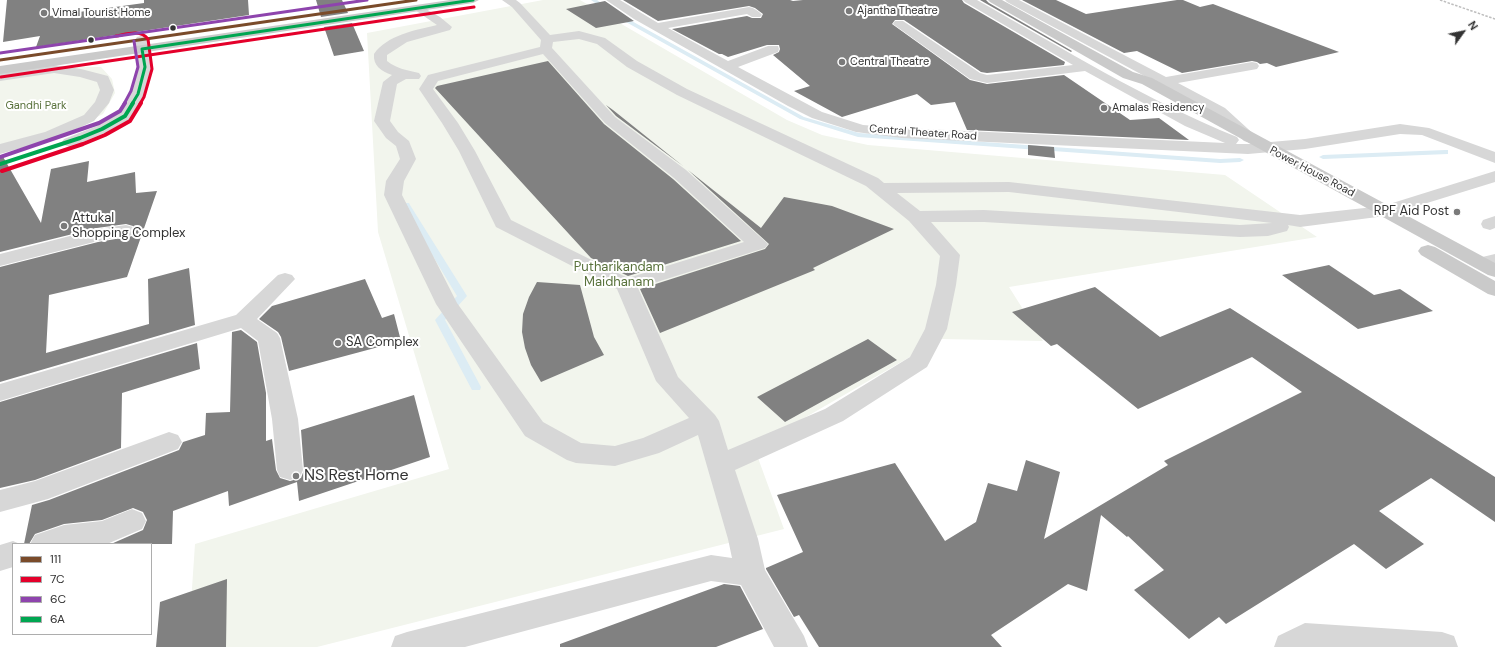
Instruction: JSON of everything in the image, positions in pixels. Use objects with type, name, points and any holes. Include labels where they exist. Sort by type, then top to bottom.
[{"type":"main road","points":[[0,70],[141,44],[411,2],[473,0]]},
{"type":"main road","points":[[1002,1],[1128,75],[1129,84],[1231,140],[1255,145],[1363,214],[1495,290]]},
{"type":"main road","points":[[0,60],[141,44]]},
{"type":"main road","name":"Power House Road","points":[[1128,75],[1147,81],[1255,145],[1490,265]]},
{"type":"street","points":[[508,0],[516,5],[546,44],[610,120],[680,174],[758,244],[626,285]]},
{"type":"street","name":"Central Theater Road","points":[[612,0],[656,27],[793,103],[817,115],[861,128],[902,133],[1110,144],[1255,145],[1305,144],[1400,129],[1413,129],[1424,131],[1495,158]]},
{"type":"street","points":[[969,0],[1190,123],[1231,140]]},
{"type":"street","points":[[1002,1],[1164,81],[1220,111],[1255,145]]},
{"type":"street","points":[[411,2],[446,27],[407,38],[389,45],[380,54],[380,62],[388,69],[403,75],[434,78],[523,56],[546,44],[579,35],[601,41],[632,64],[682,92],[880,188],[916,217],[950,255],[946,285],[936,329],[918,362],[834,415],[720,465]]},
{"type":"street","points":[[656,27],[749,10],[756,15]]},
{"type":"street","points":[[899,24],[975,76],[981,78],[1000,78],[1087,67]]},
{"type":"street","points":[[0,164],[80,138],[102,129],[125,116],[138,94],[145,66],[141,44]]},
{"type":"street","points":[[728,66],[773,49]]},
{"type":"street","points":[[1164,81],[1252,66]]},
{"type":"street","points":[[0,77],[54,70],[81,73],[103,79],[107,90],[102,103],[89,118]]},
{"type":"street","points":[[403,75],[390,82],[382,121],[392,135],[404,144],[408,159],[395,181],[394,195],[447,304],[534,429],[576,453],[615,456],[650,446],[706,421]]},
{"type":"street","points":[[434,78],[426,89],[450,123],[467,151],[503,223],[626,285],[668,381],[706,421],[743,539],[750,573],[792,647]]},
{"type":"street","points":[[0,149],[51,135],[89,118],[125,116]]},
{"type":"street","points":[[916,217],[984,216],[1240,231],[1268,230],[1300,221],[1385,211],[1495,176]]},
{"type":"street","points":[[880,188],[1009,187],[1300,221]]},
{"type":"street","points":[[0,260],[97,235],[126,231]]},
{"type":"street","points":[[0,393],[244,320],[285,279]]},
{"type":"street","points":[[244,320],[269,338],[285,419],[290,470]]},
{"type":"street","points":[[0,501],[38,491],[169,442]]},
{"type":"street","points":[[48,543],[64,537],[104,533],[132,521]]},
{"type":"street","points":[[0,558],[12,554]]},
{"type":"street","points":[[408,647],[711,568],[750,573]]},
{"type":"street","points":[[1290,647],[1305,638],[1442,647]]},
{"type":"green space","name":"Putharikandam Maidhanam","points":[[543,0],[580,0],[787,120],[822,135],[868,145],[1225,175],[1317,237],[1009,287],[1043,341],[941,339],[754,447],[784,529],[317,647],[188,647],[195,544],[449,469],[378,232],[367,33]]},
{"type":"green space","name":"Gandhi Park","points":[[101,67],[112,79],[115,93],[103,114],[65,133],[0,152],[0,76],[48,69]]},
{"type":"building","points":[[7,0],[50,0],[50,16],[144,3],[144,0],[248,0],[249,15],[36,47],[40,36],[3,42]]},
{"type":"building","points":[[316,0],[342,0],[348,13],[321,17]]},
{"type":"building","points":[[623,0],[962,0],[964,3],[1065,62],[1064,65],[987,73],[981,72],[904,20],[895,20],[892,24],[970,80],[987,84],[1064,75],[1130,120],[1159,118],[1189,140],[967,130],[955,102],[931,105],[917,94],[842,117],[794,91],[810,86],[773,55],[779,52],[779,45],[767,45],[728,57],[719,54],[672,29],[747,16],[752,18],[761,18],[763,14],[755,8],[749,6],[658,21]]},
{"type":"building","points":[[980,0],[986,0],[1072,51],[1071,52]]},
{"type":"building","points":[[1022,0],[1056,0],[1086,14],[1177,0],[1183,0],[1200,7],[1213,4],[1339,52],[1276,67],[1267,63],[1260,64],[1252,61],[1182,73],[1137,51],[1124,53]]},
{"type":"building","points":[[605,1],[634,21],[596,28],[566,9]]},
{"type":"building","points":[[352,23],[364,51],[334,56],[324,27]]},
{"type":"building","points":[[548,61],[604,124],[673,179],[741,241],[628,276],[591,258],[435,88],[437,86]]},
{"type":"building","points":[[606,105],[613,110],[683,166],[616,116]]},
{"type":"building","points":[[1028,145],[1054,147],[1055,158],[1028,155]]},
{"type":"building","points":[[0,155],[2,155],[41,223],[51,169],[89,161],[87,182],[135,172],[136,193],[157,191],[127,277],[49,295],[46,353],[149,324],[148,279],[189,268],[195,325],[0,382],[0,267],[98,242],[133,236],[136,232],[133,226],[126,224],[97,228],[0,252]]},
{"type":"building","points":[[688,170],[761,228],[784,197],[832,206],[894,229],[813,268],[815,270],[660,333],[640,289],[765,249],[769,244]]},
{"type":"building","points":[[1329,265],[1374,295],[1400,289],[1433,311],[1358,329],[1282,275]]},
{"type":"building","points":[[365,279],[382,318],[394,314],[401,341],[289,371],[281,337],[278,332],[259,319],[272,306]]},
{"type":"building","points":[[537,282],[580,285],[594,337],[604,355],[541,382],[531,365],[525,348],[522,332],[523,314],[529,297]]},
{"type":"building","points":[[1095,287],[1160,337],[1230,308],[1495,477],[1495,522],[1431,478],[1379,511],[1424,544],[1386,569],[1354,544],[1226,624],[1219,617],[1189,639],[1134,590],[1164,570],[1128,536],[1127,537],[1101,515],[1087,591],[1068,584],[991,635],[1002,647],[819,647],[799,615],[794,617],[766,569],[803,552],[777,495],[895,463],[945,541],[976,522],[988,483],[1017,491],[1026,460],[1060,472],[1044,539],[1168,465],[1164,461],[1302,392],[1252,357],[1138,409],[1057,344],[1051,346],[1012,312]]},
{"type":"building","points":[[241,330],[257,342],[266,393],[266,441],[272,439],[276,470],[280,478],[290,481],[301,478],[304,470],[301,430],[414,395],[430,457],[299,501],[297,482],[229,506],[228,491],[173,511],[172,544],[113,543],[143,530],[147,520],[143,512],[133,508],[102,520],[64,524],[35,534],[30,543],[24,543],[32,505],[49,500],[179,450],[183,442],[205,435],[206,413],[230,412],[232,332]]},
{"type":"building","points":[[868,339],[897,360],[785,422],[757,397]]},
{"type":"building","points":[[197,343],[200,369],[122,393],[121,448],[35,480],[0,488],[0,402]]},
{"type":"building","points":[[227,579],[226,647],[156,647],[160,602]]},
{"type":"building","points":[[724,584],[740,586],[763,629],[716,647],[560,647],[560,644]]},
{"type":"waterway","points":[[594,0],[610,11],[802,118],[858,135],[1220,161],[1240,160]]},
{"type":"waterway","points":[[1323,157],[1445,152]]},
{"type":"waterway","points":[[406,205],[462,296],[440,320],[476,387]]},
{"type":"railway","points":[[1440,0],[1495,19]]},
{"type":"transit line","name":"6C","points":[[0,53],[367,0]]},
{"type":"transit line","name":"111","points":[[0,60],[416,0]]},
{"type":"transit line","name":"6A","points":[[0,164],[80,138],[102,129],[125,116],[138,94],[145,67],[142,49],[473,0]]},
{"type":"transit line","name":"7C","points":[[1,77],[474,7]]},
{"type":"transit line","name":"7C","points":[[2,171],[83,144],[105,135],[130,121],[144,97],[152,69],[148,39],[146,36],[138,33],[116,36]]},
{"type":"transit line","name":"6C","points":[[0,157],[99,123],[120,111],[131,91],[138,67],[134,41]]},
{"type":"place","name":"Ajantha Theatre","points":[[849,11]]},
{"type":"place","name":"Vimal Tourist Home","points":[[44,13]]},
{"type":"place","name":"Central Theatre","points":[[842,62]]},
{"type":"place","name":"Amalas Residency","points":[[1104,108]]},
{"type":"place","name":"RPF Aid Post","points":[[1457,212]]},
{"type":"place","name":"Attukal Shopping Complex","points":[[64,226]]},
{"type":"place","name":"SA Complex","points":[[338,343]]},
{"type":"place","name":"NS Rest Home","points":[[296,476]]}]
